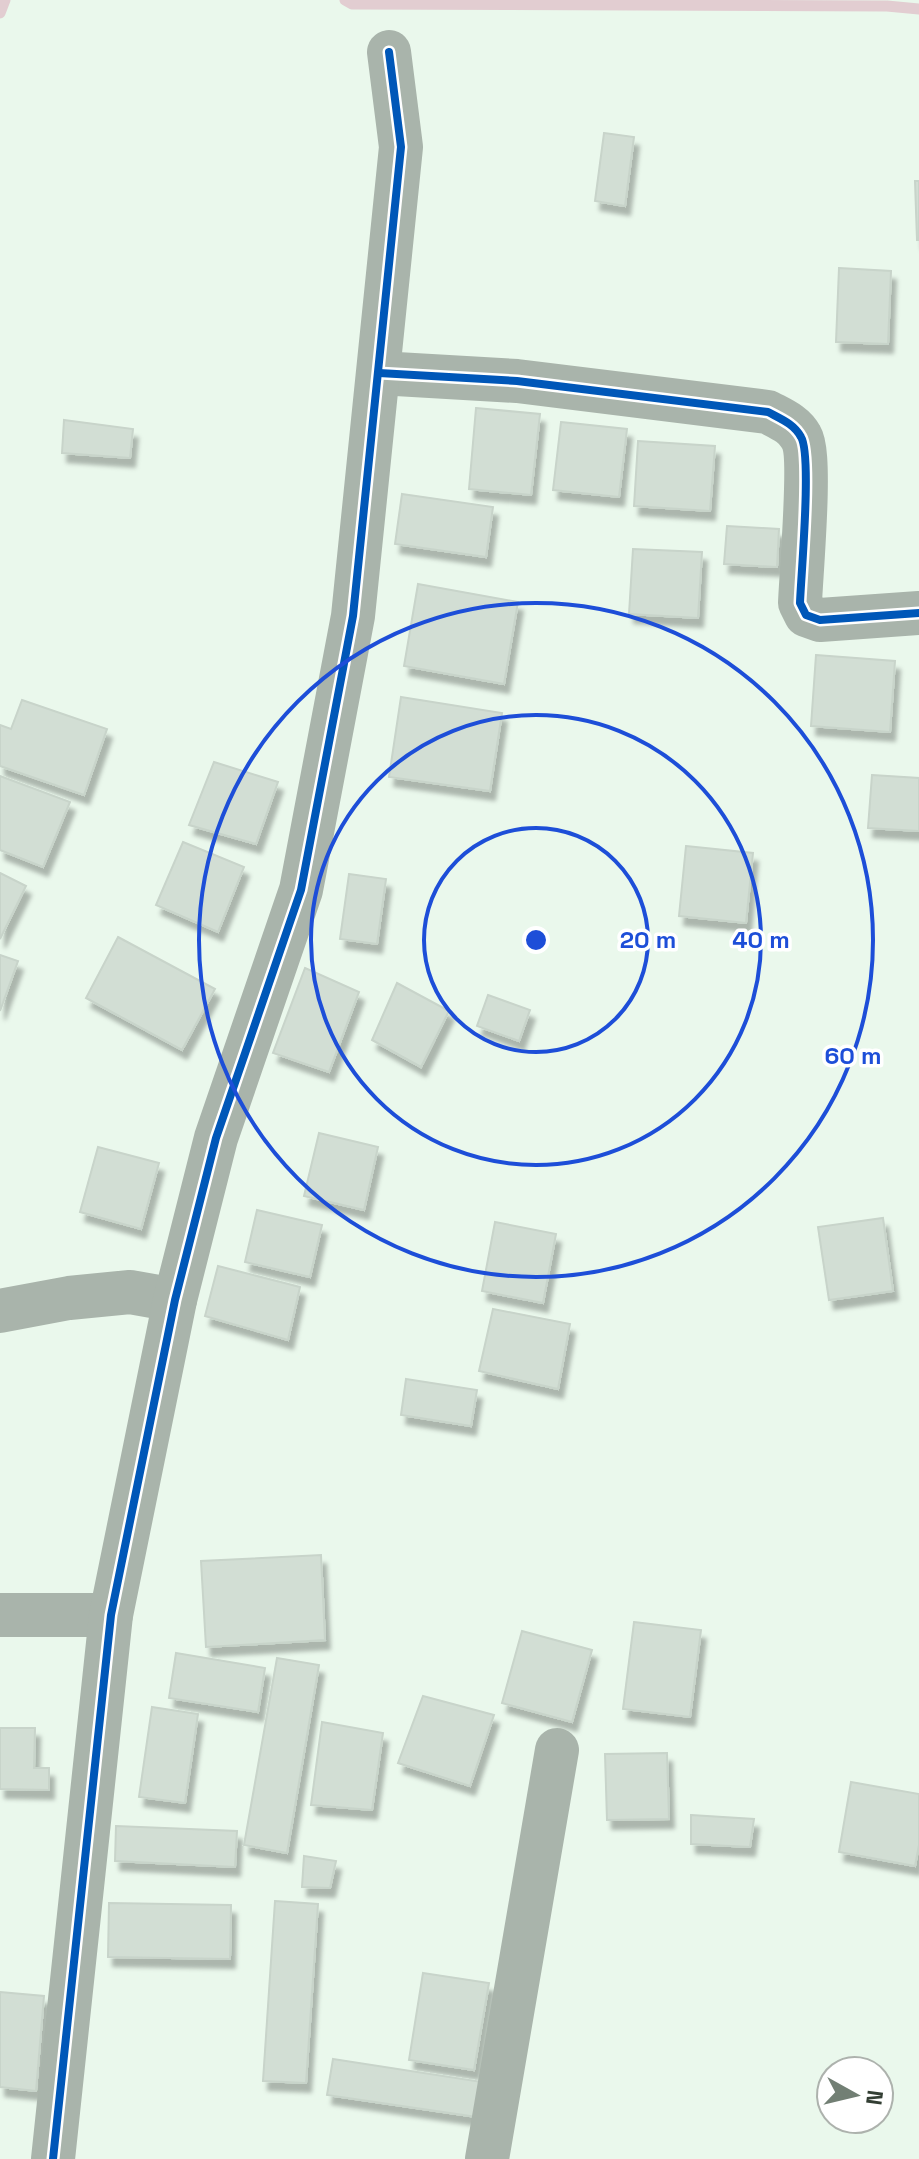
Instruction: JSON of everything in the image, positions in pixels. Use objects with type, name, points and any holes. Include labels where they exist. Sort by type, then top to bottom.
[{"type":"street","points":[[53,2159],[111,1615],[175,1300],[216,1138],[301,890],[353,616],[401,147],[389,52]]},
{"type":"street","points":[[379,373],[517,381],[768,412],[793,425],[804,441],[805,503],[800,603],[806,615],[820,620],[919,613]]},
{"type":"street","points":[[0,1311],[69,1298],[130,1292],[175,1300]]},
{"type":"street","points":[[0,1615],[111,1615]]},
{"type":"street","points":[[487,2159],[557,1750]]},
{"type":"building","points":[[604,133],[634,137],[625,206],[595,201]]},
{"type":"building","points":[[915,181],[919,181],[919,240],[917,240]]},
{"type":"building","points":[[839,268],[891,271],[888,344],[836,342]]},
{"type":"building","points":[[476,408],[540,414],[531,495],[469,489]]},
{"type":"building","points":[[64,420],[133,429],[130,458],[62,453]]},
{"type":"building","points":[[561,422],[627,429],[619,497],[553,490]]},
{"type":"building","points":[[638,441],[715,446],[710,511],[634,506]]},
{"type":"building","points":[[402,494],[493,507],[486,557],[395,544]]},
{"type":"building","points":[[727,526],[779,529],[777,567],[724,564]]},
{"type":"building","points":[[633,549],[702,552],[698,618],[629,614]]},
{"type":"building","points":[[418,584],[518,602],[504,684],[404,666]]},
{"type":"building","points":[[816,655],[895,661],[890,732],[811,726]]},
{"type":"building","points":[[401,697],[502,713],[490,791],[389,777]]},
{"type":"building","points":[[22,700],[107,729],[84,795],[0,766],[0,725],[11,729]]},
{"type":"building","points":[[214,762],[278,782],[256,844],[189,825]]},
{"type":"building","points":[[872,775],[919,778],[919,831],[868,828]]},
{"type":"building","points":[[0,776],[70,802],[43,867],[0,850]]},
{"type":"building","points":[[183,842],[244,867],[218,932],[156,905]]},
{"type":"building","points":[[686,846],[753,853],[746,923],[679,916]]},
{"type":"building","points":[[0,873],[26,886],[0,939]]},
{"type":"building","points":[[349,874],[386,879],[377,944],[340,939]]},
{"type":"building","points":[[118,937],[215,989],[182,1050],[86,998]]},
{"type":"building","points":[[0,955],[18,961],[0,1011]]},
{"type":"building","points":[[305,968],[359,992],[329,1072],[273,1053]]},
{"type":"building","points":[[397,983],[449,1011],[421,1067],[372,1040]]},
{"type":"building","points":[[488,995],[530,1010],[519,1041],[477,1026]]},
{"type":"building","points":[[319,1133],[378,1147],[364,1210],[304,1196]]},
{"type":"building","points":[[98,1147],[159,1163],[141,1229],[80,1212]]},
{"type":"building","points":[[257,1210],[322,1225],[310,1277],[245,1262]]},
{"type":"building","points":[[883,1218],[893,1291],[829,1300],[818,1227]]},
{"type":"building","points":[[495,1222],[556,1234],[543,1303],[482,1291]]},
{"type":"building","points":[[218,1266],[300,1287],[288,1340],[205,1316]]},
{"type":"building","points":[[493,1309],[570,1324],[558,1389],[479,1371]]},
{"type":"building","points":[[406,1379],[477,1390],[471,1426],[401,1415]]},
{"type":"building","points":[[321,1555],[325,1640],[206,1647],[201,1561]]},
{"type":"building","points":[[634,1622],[701,1630],[690,1717],[623,1709]]},
{"type":"building","points":[[522,1631],[592,1650],[572,1722],[502,1703]]},
{"type":"building","points":[[176,1653],[265,1668],[258,1712],[169,1698]]},
{"type":"building","points":[[277,1658],[319,1665],[287,1853],[244,1845]]},
{"type":"building","points":[[423,1696],[494,1715],[470,1786],[398,1763]]},
{"type":"building","points":[[152,1707],[198,1714],[185,1803],[139,1797]]},
{"type":"building","points":[[322,1722],[383,1733],[372,1810],[311,1805]]},
{"type":"building","points":[[0,1728],[35,1728],[34,1768],[49,1768],[49,1790],[0,1789]]},
{"type":"building","points":[[667,1753],[669,1819],[607,1820],[605,1754]]},
{"type":"building","points":[[851,1782],[919,1794],[919,1845],[915,1866],[839,1852]]},
{"type":"building","points":[[691,1815],[754,1819],[750,1847],[691,1844]]},
{"type":"building","points":[[116,1826],[237,1831],[235,1867],[115,1861]]},
{"type":"building","points":[[304,1856],[336,1861],[330,1888],[302,1887]]},
{"type":"building","points":[[275,1901],[318,1904],[306,2083],[263,2081]]},
{"type":"building","points":[[109,1903],[231,1905],[230,1959],[108,1957]]},
{"type":"building","points":[[423,1973],[489,1983],[474,2070],[409,2060]]},
{"type":"building","points":[[0,1992],[44,1996],[36,2091],[0,2087]]},
{"type":"building","points":[[333,2059],[482,2082],[477,2117],[327,2095]]},
{"type":"waterway","points":[[0,13],[5,0]]},
{"type":"waterway","points":[[345,0],[352,4],[887,6],[919,9]]},
{"type":"cycle path","points":[[53,2159],[111,1615],[175,1300],[216,1138],[301,890],[353,616],[401,147],[389,52]]},
{"type":"cycle path","points":[[379,373],[517,381],[768,412],[795,429],[804,448],[806,490],[800,603],[806,615],[820,620],[919,613]]}]
